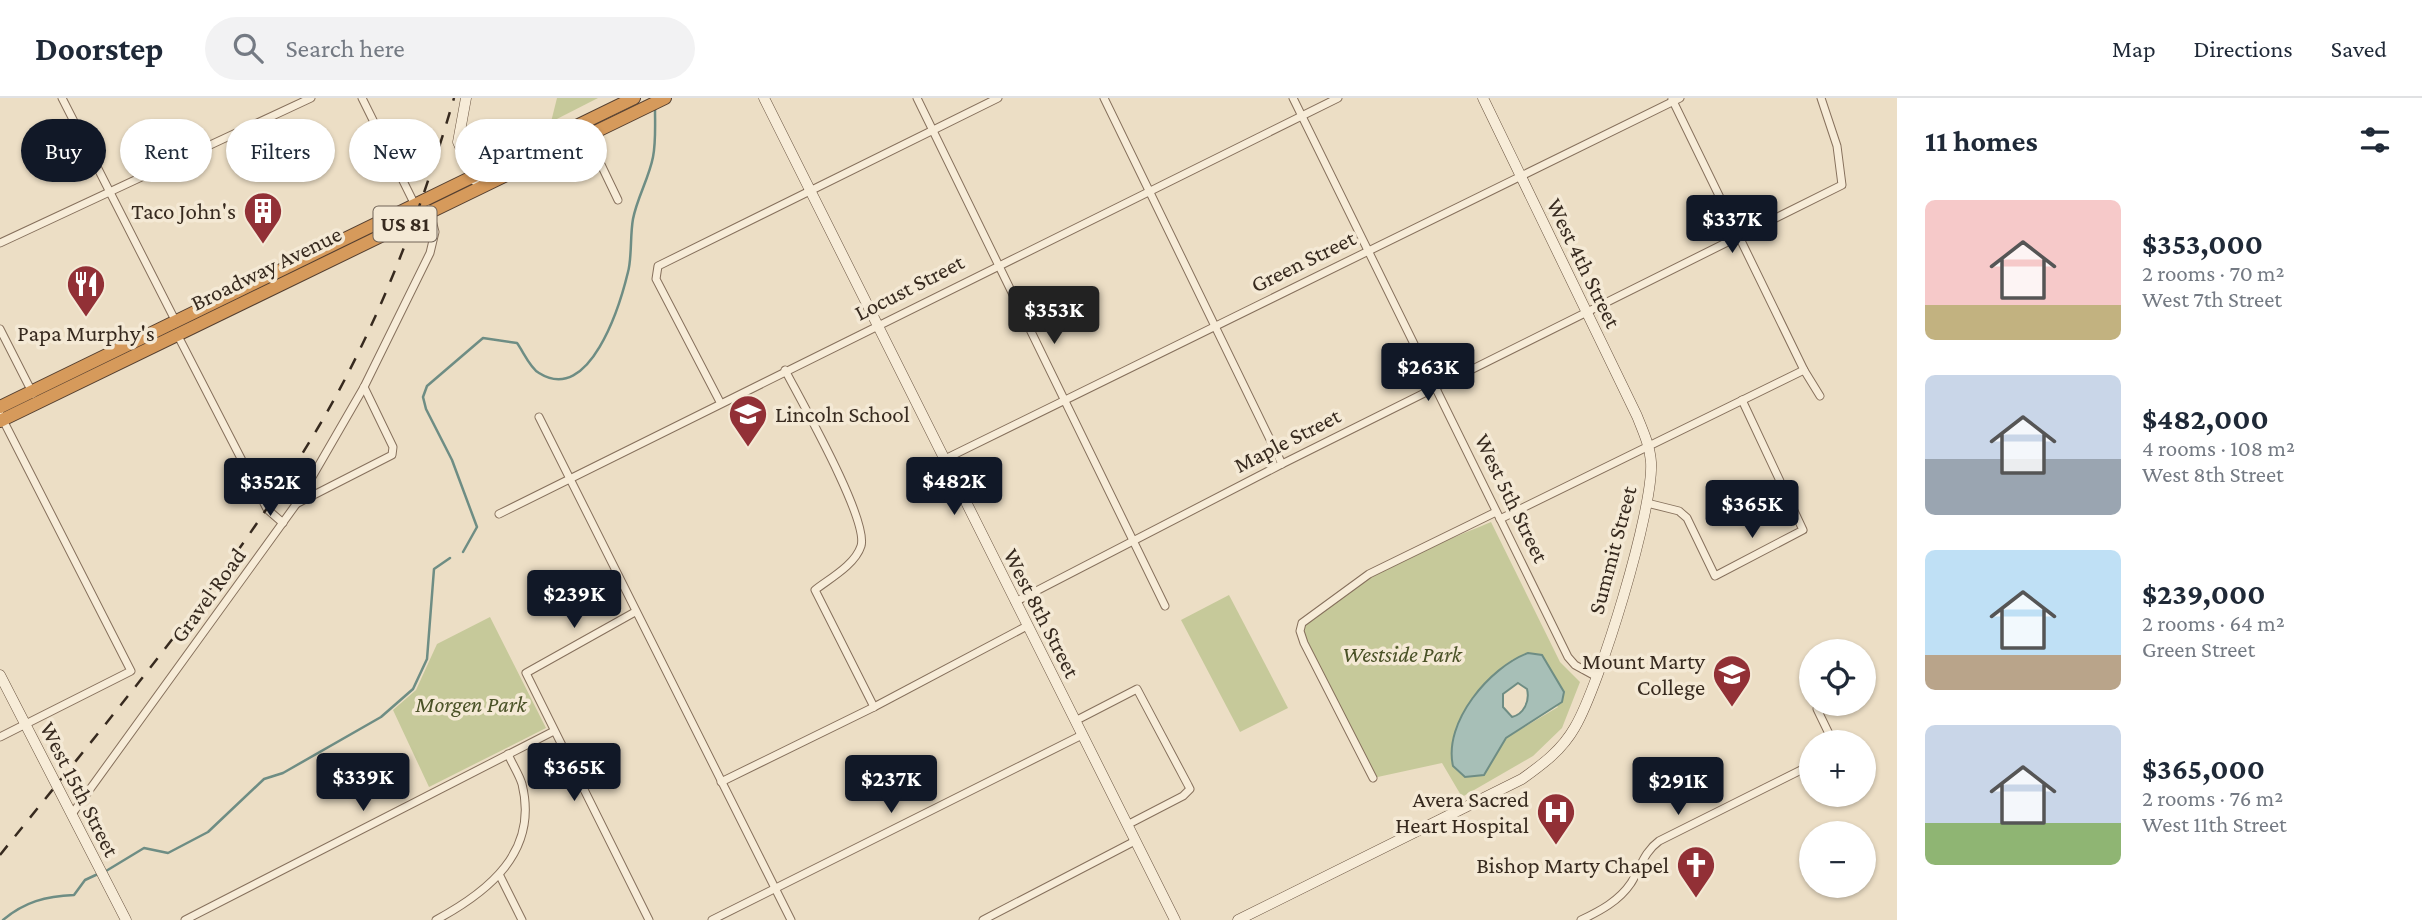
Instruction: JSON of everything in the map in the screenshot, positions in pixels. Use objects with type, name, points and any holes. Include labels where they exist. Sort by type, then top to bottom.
[{"type":"highway","name":"Broadway Avenue","points":[[589,119],[633,98]]},
{"type":"highway","name":"Broadway Avenue","points":[[607,126],[665,98]]},
{"type":"highway","name":"Broadway Avenue","points":[[1,416],[176,320],[459,182]]},
{"type":"highway","name":"Broadway Avenue","points":[[34,396],[177,335],[490,182]]},
{"type":"street","points":[[62,98],[176,320],[177,335],[267,509],[284,523]]},
{"type":"street","points":[[0,243],[311,98]]},
{"type":"street","name":"Gravel Road","points":[[72,814],[297,503],[364,387],[430,253],[435,232],[430,212],[420,201],[362,98]]},
{"type":"street","points":[[462,119],[466,98]]},
{"type":"street","name":"West 8th Street","points":[[764,98],[1175,920]]},
{"type":"street","points":[[917,98],[1165,606]]},
{"type":"street","points":[[720,402],[655,271],[658,266],[999,98]]},
{"type":"street","points":[[1104,98],[1282,464]]},
{"type":"street","name":"West 5th Street","points":[[1293,98],[1568,657],[1575,665],[1597,677]]},
{"type":"street","name":"Locust Street","points":[[499,514],[998,264],[1338,98]]},
{"type":"street","name":"West 4th Street","points":[[1483,98],[1587,311],[1648,445]]},
{"type":"street","name":"Maple Street","points":[[1015,602],[1282,464],[1842,185],[1838,146],[1821,98]]},
{"type":"street","points":[[1675,99],[1738,235],[1804,370],[1820,396]]},
{"type":"street","name":"Green Street","points":[[943,460],[1675,99]]},
{"type":"street","points":[[607,177],[618,200]]},
{"type":"street","points":[[476,182],[479,187]]},
{"type":"street","points":[[0,329],[34,396]]},
{"type":"street","points":[[785,370],[853,505],[861,532],[861,546],[850,562],[815,590],[874,707]]},
{"type":"street","points":[[1373,778],[1304,643],[1302,623],[1369,574],[1498,516],[1804,370]]},
{"type":"street","points":[[297,503],[392,455],[393,447],[364,387]]},
{"type":"street","points":[[1647,503],[1679,511],[1687,518],[1715,576],[1802,530],[1742,400]]},
{"type":"street","points":[[0,737],[131,671],[1,416]]},
{"type":"street","points":[[539,417],[791,920]]},
{"type":"street","name":"Summit Street","points":[[1238,920],[1522,779],[1551,759],[1574,730],[1597,677],[1647,503],[1651,463],[1648,445]]},
{"type":"street","points":[[635,612],[526,673],[649,920]]},
{"type":"street","points":[[721,782],[874,707],[1027,626]]},
{"type":"street","name":"West 15th Street","points":[[0,675],[126,920]]},
{"type":"street","points":[[1075,720],[1137,689],[1190,789],[1183,796],[1127,825]]},
{"type":"street","points":[[185,920],[554,731]]},
{"type":"street","points":[[712,920],[1082,735]]},
{"type":"street","points":[[436,920],[478,896],[500,876],[516,849],[524,808],[521,780],[508,754]]},
{"type":"street","points":[[1581,920],[1616,900],[1631,883],[1649,848],[1659,841],[1799,771]]},
{"type":"street","points":[[983,920],[1135,841]]},
{"type":"street","points":[[500,876],[522,920]]},
{"type":"green space","points":[[557,98],[598,98],[557,119],[552,119]]},
{"type":"green space","name":"Westside Park","points":[[1491,522],[1560,662],[1580,682],[1562,728],[1533,756],[1462,797],[1442,763],[1373,778],[1300,631],[1313,614],[1358,582],[1386,567]],"holes":[[[1513,659],[1558,707],[1506,738],[1494,755],[1451,760],[1457,730],[1470,702],[1479,690]]]},
{"type":"green space","points":[[1229,595],[1288,708],[1240,732],[1181,620]]},
{"type":"green space","name":"Morgen Park","points":[[490,617],[546,728],[429,787],[393,710],[416,690],[437,644]]},
{"type":"water","points":[[1528,653],[1542,655],[1564,692],[1562,702],[1506,738],[1484,775],[1465,777],[1453,766],[1455,732],[1472,698],[1499,670]],"holes":[[[1518,683],[1527,689],[1525,706],[1520,713],[1512,717],[1503,707],[1503,694]]]},
{"type":"waterway","points":[[463,552],[477,527],[452,460],[426,409],[423,397],[427,386],[483,338],[517,343],[536,371],[557,379],[573,375],[587,364],[610,327],[628,272],[633,219],[653,157],[655,109]]},
{"type":"waterway","points":[[106,871],[144,848],[168,853],[208,832],[264,779],[283,773],[381,717],[413,689],[427,659],[434,569],[450,558]]},
{"type":"waterway","points":[[3,920],[36,901],[74,895],[85,880],[100,873]]},
{"type":"railway","points":[[0,855],[126,699],[207,593],[284,483],[319,426],[361,348],[397,266],[454,98]]},
{"type":"place","name":"Taco John's","points":[[263,245]]},
{"type":"place","name":"Papa Murphy's","points":[[86,318]]},
{"type":"place","name":"Lincoln School","points":[[748,448]]},
{"type":"place","name":"Mount Marty College","points":[[1732,708]]},
{"type":"place","name":"Avera Sacred Heart Hospital","points":[[1556,846]]},
{"type":"place","name":"Bishop Marty Chapel","points":[[1696,899]]}]
